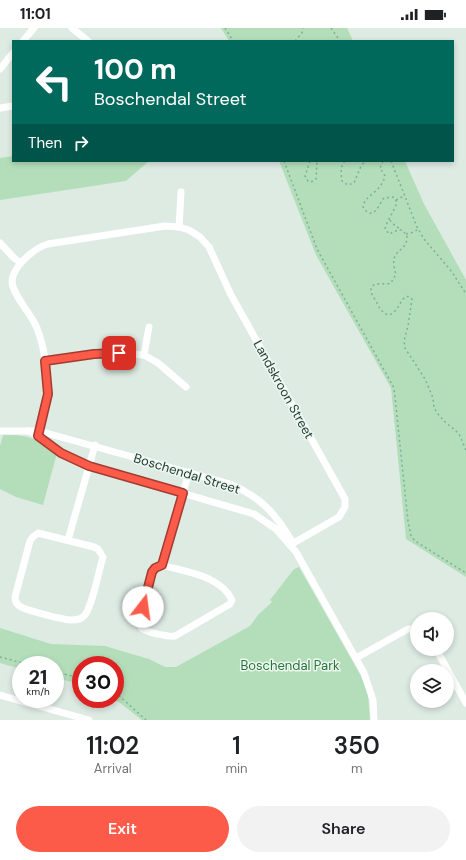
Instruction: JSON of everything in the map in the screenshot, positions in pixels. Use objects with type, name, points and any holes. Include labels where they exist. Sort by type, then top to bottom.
[{"type":"street","points":[[24,40],[34,28]]},
{"type":"street","points":[[72,28],[87,40]]},
{"type":"street","points":[[0,69],[12,54]]},
{"type":"street","points":[[0,108],[12,106]]},
{"type":"street","points":[[179,227],[181,192]]},
{"type":"street","name":"Landskroon Street","points":[[39,433],[48,394],[45,361],[37,328],[14,289],[14,272],[37,248],[48,244],[165,226],[179,227],[189,230],[200,237],[213,252],[231,295],[345,499],[345,507],[339,517],[291,544]]},
{"type":"street","points":[[0,243],[14,258],[22,263]]},
{"type":"street","points":[[144,355],[149,327]]},
{"type":"street","points":[[45,361],[111,353],[144,355],[158,363],[186,387]]},
{"type":"street","name":"Boschendal Street","points":[[0,432],[29,431],[95,445],[230,484],[257,498],[276,517],[364,673],[371,691],[374,720]]},
{"type":"street","name":"Boschendal Street","points":[[39,433],[61,453],[89,466],[254,514],[276,529],[291,544]]},
{"type":"street","points":[[68,540],[95,445]]},
{"type":"street","points":[[162,565],[189,472]]},
{"type":"street","points":[[38,533],[68,540],[94,547],[98,549],[103,557],[89,606],[84,616],[80,619],[71,620],[25,609],[17,605],[14,597],[33,537],[38,533]]},
{"type":"street","points":[[162,565],[206,577],[216,582],[228,593],[232,600],[230,604],[176,636],[170,637],[143,629],[139,620],[152,572],[155,568],[162,565]]},
{"type":"street","points":[[356,658],[410,629]]},
{"type":"street","points":[[440,656],[466,703]]},
{"type":"street","points":[[0,695],[89,720]]},
{"type":"path","points":[[225,28],[232,40]]},
{"type":"path","points":[[296,40],[302,33],[303,28]]},
{"type":"path","points":[[331,28],[339,40]]},
{"type":"path","points":[[284,162],[317,249],[394,388],[408,521],[411,536],[415,541],[466,573]]},
{"type":"path","points":[[310,162],[305,176],[308,181],[311,182],[316,179],[317,162]]},
{"type":"path","points":[[344,162],[341,167],[342,181],[348,185],[354,183],[364,162]]},
{"type":"path","points":[[383,162],[380,168],[385,176],[384,180],[378,190],[366,200],[363,207],[370,213],[379,208],[384,198],[393,197],[396,200]]},
{"type":"path","points":[[391,162],[404,196],[424,239],[452,272],[466,294]]},
{"type":"path","points":[[396,200],[404,196]]},
{"type":"path","points":[[396,200],[396,207],[390,215],[386,226],[387,232],[392,234],[398,230],[401,230]]},
{"type":"path","points":[[390,218],[392,223],[406,234],[406,242],[393,259],[393,267],[396,274],[395,277],[389,284],[381,283],[375,285],[371,292],[379,308],[388,315],[396,311],[402,299],[406,297],[410,297],[412,299],[404,341],[405,348],[425,379],[433,398],[434,408],[446,423],[459,434],[466,450]]},
{"type":"path","points":[[406,234],[419,229]]},
{"type":"path","points":[[0,657],[12,660]]},
{"type":"path","points":[[124,700],[146,720]]},
{"type":"green space","points":[[221,28],[347,28],[353,40],[228,40]]},
{"type":"green space","points":[[12,156],[12,162],[148,162],[126,181],[0,200],[0,158]]},
{"type":"green space","points":[[279,162],[405,162],[424,204],[466,280],[466,577],[406,539],[391,388],[316,255]]},
{"type":"green space","points":[[3,435],[19,435],[32,438],[57,453],[43,505],[16,497],[0,489],[0,446]]},
{"type":"green space","name":"Boschendal Park","points":[[299,567],[361,676],[368,694],[370,720],[142,720],[124,706],[124,656],[72,656],[72,682],[64,680],[64,656],[12,656],[12,666],[0,663],[0,628],[51,644],[105,646],[149,659],[165,667],[176,667],[250,626],[258,615],[272,602],[270,600],[294,569]]},
{"type":"route","points":[[119,353],[94,354],[45,361],[48,394],[38,436],[61,453],[89,466],[183,493],[162,565],[155,568],[152,572],[143,607]]}]
